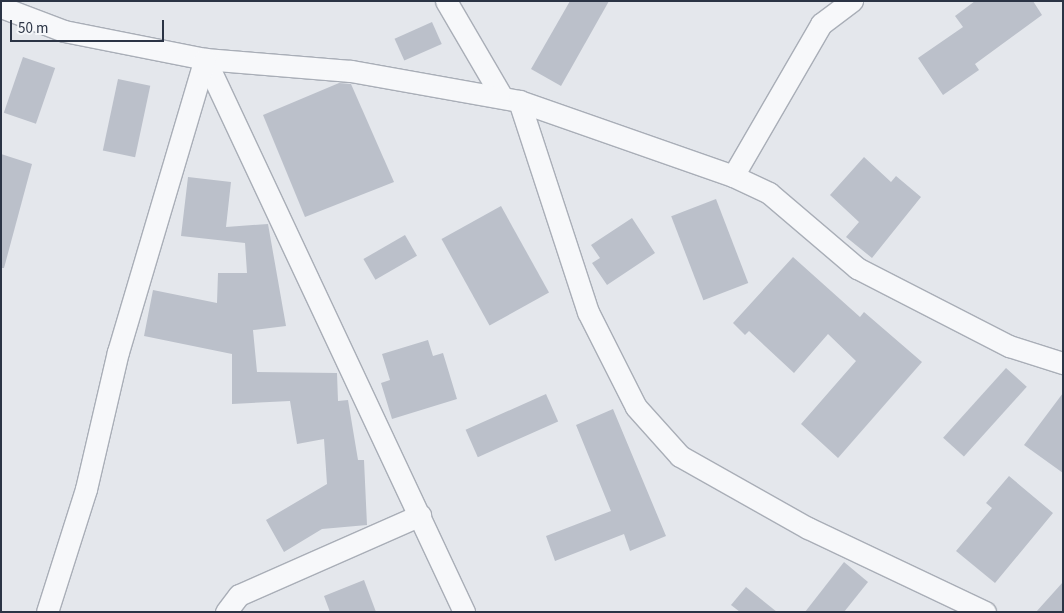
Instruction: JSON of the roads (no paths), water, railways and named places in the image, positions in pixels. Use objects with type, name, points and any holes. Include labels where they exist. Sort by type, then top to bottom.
[{"type":"street","points":[[446,1],[510,98],[588,312],[636,407],[680,456],[808,528],[985,612]]},
{"type":"street","points":[[733,176],[821,24],[852,1]]},
{"type":"street","points":[[1,7],[64,31],[205,59],[351,71],[510,98],[733,176],[769,193],[857,268],[1009,346],[1063,364]]},
{"type":"street","points":[[205,59],[464,612]]},
{"type":"street","points":[[47,612],[86,489],[118,352],[205,59]]},
{"type":"street","points":[[226,612],[239,595],[420,516]]}]
